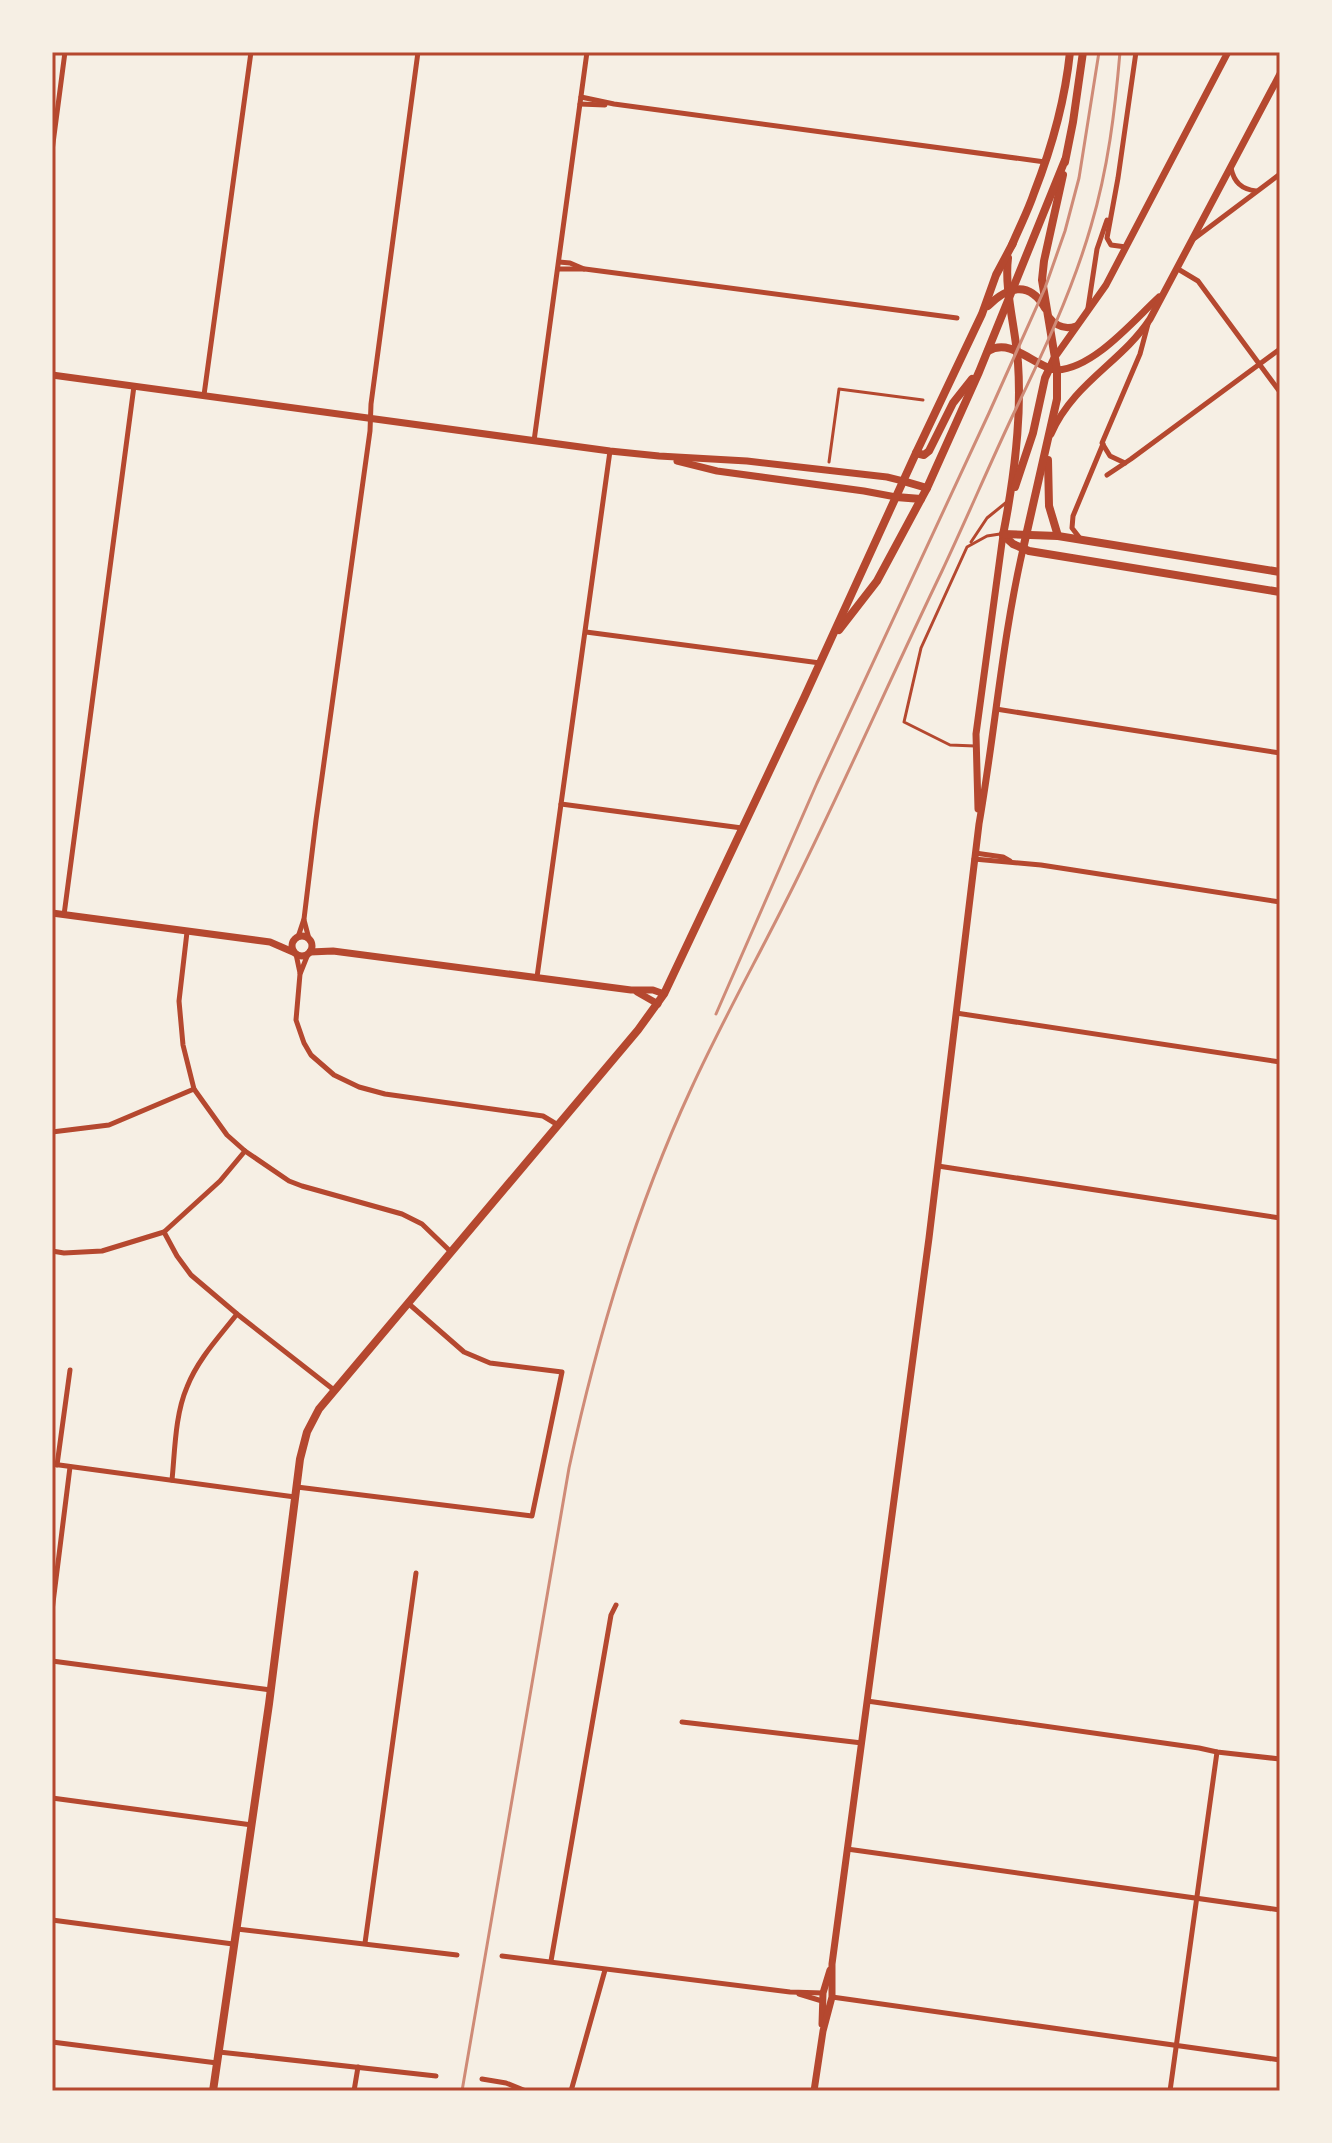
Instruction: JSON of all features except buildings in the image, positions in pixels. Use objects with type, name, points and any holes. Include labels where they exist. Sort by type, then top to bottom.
[{"type":"main road","points":[[213,2091],[271,1690],[296,1487],[307,1432],[319,1409],[648,1018],[664,994],[1013,243],[1046,162],[1062,105],[1070,52]]},
{"type":"main road","points":[[979,824],[975,746],[978,709],[1003,534],[1055,357],[1043,287],[1043,269],[1059,201],[1083,52]]},
{"type":"main road","points":[[1055,357],[1106,285],[1228,52]]},
{"type":"main road","points":[[1058,536],[1049,506],[1049,442],[1077,393],[1150,319],[1280,74]]},
{"type":"main road","points":[[830,641],[868,594],[927,488],[979,372],[1065,160]]},
{"type":"main road","points":[[1011,499],[1018,423],[1018,351],[1007,269],[1013,243]]},
{"type":"main road","points":[[984,310],[999,295],[1023,289],[1040,300],[1054,322],[1063,327],[1078,326]]},
{"type":"main road","points":[[987,351],[1002,347],[1018,351],[1053,369],[1075,367],[1117,337],[1164,292]]},
{"type":"main road","points":[[823,2031],[823,1997],[832,1964],[862,1743],[938,1166],[979,824],[1003,652],[1057,399],[1053,369]]},
{"type":"main road","points":[[916,453],[924,455],[929,451],[953,403],[979,372]]},
{"type":"main road","points":[[52,375],[610,451],[747,461],[884,477],[927,488]]},
{"type":"main road","points":[[659,456],[717,471],[921,499]]},
{"type":"main road","points":[[1003,534],[1058,536],[1280,572]]},
{"type":"main road","points":[[1003,534],[1023,549],[1280,592]]},
{"type":"main road","points":[[1143,569],[1146,551]]},
{"type":"main road","points":[[853,590],[868,594]]},
{"type":"main road","points":[[975,746],[990,750]]},
{"type":"main road","points":[[52,913],[270,942],[302,956],[333,951],[631,990],[653,990],[664,994]]},
{"type":"main road","points":[[270,942],[304,936],[333,951]]},
{"type":"main road","points":[[295,953],[292,946],[297,937]]},
{"type":"main road","points":[[309,953],[310,940]]},
{"type":"main road","points":[[631,990],[658,1004]]},
{"type":"main road","points":[[814,2091],[823,2031],[834,1988],[832,1964]]},
{"type":"street","points":[[52,151],[65,52]]},
{"type":"street","points":[[204,395],[251,52]]},
{"type":"street","points":[[297,937],[304,919],[418,52]]},
{"type":"street","points":[[534,441],[587,52]]},
{"type":"street","points":[[1126,247],[1113,246],[1107,240],[1136,52]]},
{"type":"street","points":[[580,100],[1046,162]]},
{"type":"street","points":[[1231,165],[1235,181],[1244,189],[1257,191]]},
{"type":"street","points":[[1194,239],[1280,174]]},
{"type":"street","points":[[1086,313],[1097,249],[1112,208]]},
{"type":"street","points":[[559,262],[585,269]]},
{"type":"street","points":[[558,269],[585,269],[957,318]]},
{"type":"street","points":[[1178,269],[1197,280],[1280,392]]},
{"type":"street","points":[[1083,540],[1074,533],[1072,520],[1140,354],[1150,319]]},
{"type":"street","points":[[1107,475],[1280,349]]},
{"type":"street","points":[[64,915],[134,386]]},
{"type":"street","points":[[1103,444],[1110,456],[1125,463]]},
{"type":"street","points":[[537,977],[610,451]]},
{"type":"street","points":[[586,632],[820,663]]},
{"type":"street","points":[[995,709],[1280,753]]},
{"type":"street","points":[[561,804],[743,828]]},
{"type":"street","points":[[975,856],[1003,857],[1011,861],[1280,902]]},
{"type":"street","points":[[304,919],[310,940]]},
{"type":"street","points":[[187,932],[179,1001],[183,1045],[194,1089],[216,1120],[245,1151],[289,1181],[402,1214],[422,1224],[452,1252]]},
{"type":"street","points":[[295,953],[300,974]]},
{"type":"street","points":[[309,953],[300,974],[296,1020],[311,1055],[334,1075],[371,1091],[543,1116],[559,1125]]},
{"type":"street","points":[[956,1013],[1280,1062]]},
{"type":"street","points":[[52,1132],[109,1125],[194,1089]]},
{"type":"street","points":[[52,1251],[102,1251],[164,1232],[220,1181],[245,1151]]},
{"type":"street","points":[[938,1166],[1280,1218]]},
{"type":"street","points":[[164,1232],[191,1275],[335,1390]]},
{"type":"street","points":[[296,1487],[532,1516],[562,1372],[490,1363],[464,1352],[409,1304]]},
{"type":"street","points":[[172,1480],[179,1416],[187,1387],[203,1356],[237,1314]]},
{"type":"street","points":[[70,1370],[54,1464],[295,1497]]},
{"type":"street","points":[[52,1611],[70,1467]]},
{"type":"street","points":[[365,1943],[416,1573]]},
{"type":"street","points":[[551,1961],[611,1615],[616,1605]]},
{"type":"street","points":[[52,1661],[271,1690]]},
{"type":"street","points":[[867,1701],[1280,1759]]},
{"type":"street","points":[[682,1722],[862,1743]]},
{"type":"street","points":[[1170,2091],[1217,1752]]},
{"type":"street","points":[[52,1798],[252,1825]]},
{"type":"street","points":[[847,1849],[1280,1910]]},
{"type":"street","points":[[52,1920],[234,1944]]},
{"type":"street","points":[[237,1929],[457,1955]]},
{"type":"street","points":[[502,1956],[823,1997]]},
{"type":"street","points":[[571,2091],[605,1970]]},
{"type":"street","points":[[832,1997],[1280,2060]]},
{"type":"street","points":[[52,2042],[217,2063]]},
{"type":"street","points":[[219,2052],[436,2076]]},
{"type":"street","points":[[354,2091],[358,2067]]},
{"type":"street","points":[[482,2079],[506,2083],[526,2091]]},
{"type":"lane","points":[[829,462],[839,389],[923,400]]},
{"type":"lane","points":[[975,746],[950,745],[904,722],[921,648],[969,546],[987,518],[1011,499]]},
{"type":"lane","points":[[969,546],[989,535],[1003,534]]},
{"type":"railway","points":[[716,1014],[817,783],[1045,288],[1079,178],[1099,52]]},
{"type":"railway","points":[[462,2091],[569,1468],[605,1323],[635,1228],[691,1089],[795,883],[1066,299],[1102,183],[1120,52]]}]
